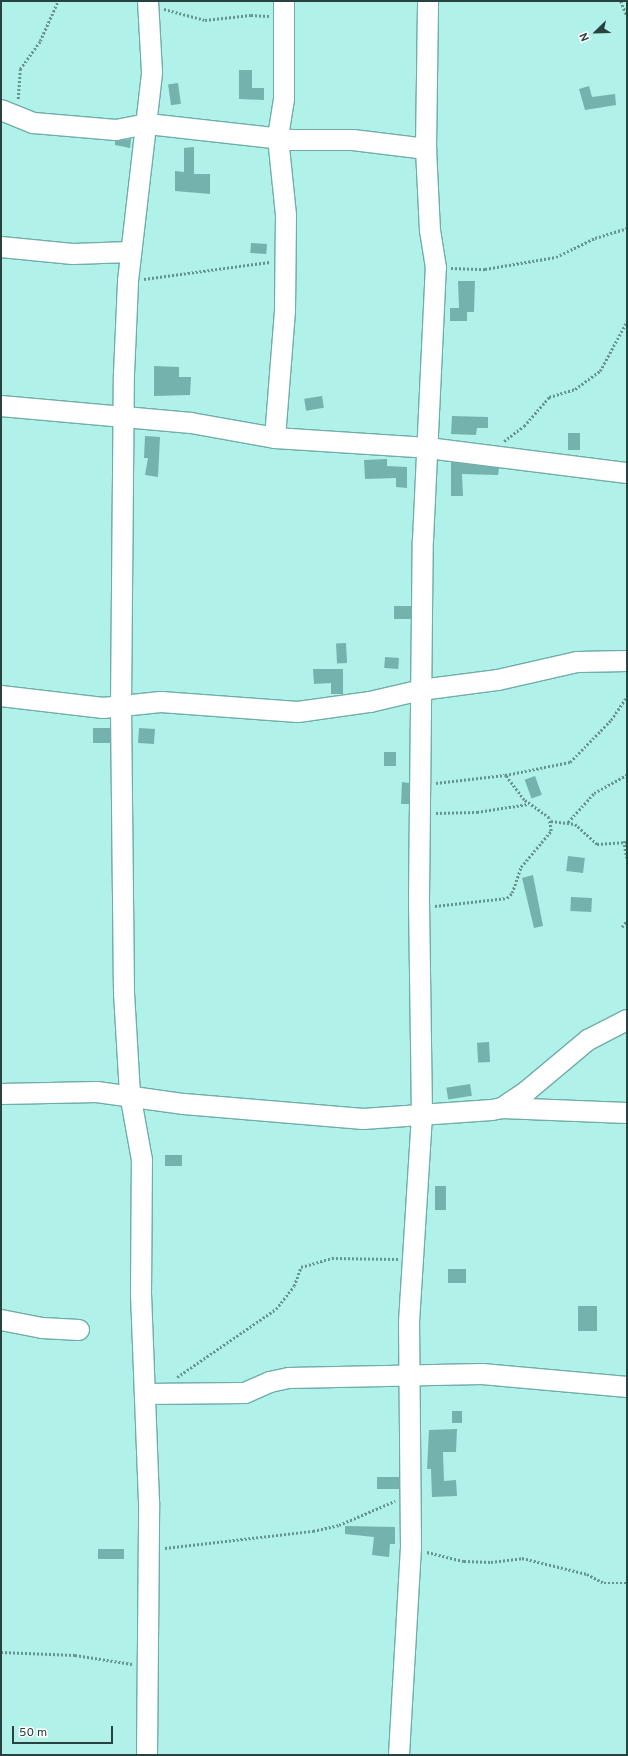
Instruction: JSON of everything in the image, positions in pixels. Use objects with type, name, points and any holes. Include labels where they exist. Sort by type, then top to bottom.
[{"type":"street","points":[[399,1755],[411,1548],[409,1322],[422,1115],[419,906],[423,540],[436,268],[430,231],[426,149],[428,1]]},
{"type":"street","points":[[146,1755],[148,1551],[154,1394],[141,1294],[142,1160],[130,1094],[124,993],[121,706],[128,281],[141,155],[148,124],[152,72],[148,4]]},
{"type":"street","points":[[275,438],[285,310],[286,215],[278,137],[284,98],[284,7]]},
{"type":"street","points":[[8,114],[34,122],[116,130],[148,124],[278,137],[359,140],[426,149]]},
{"type":"street","points":[[1,247],[73,254],[131,252]]},
{"type":"street","points":[[1,406],[191,423],[275,438],[428,448],[627,473]]},
{"type":"street","points":[[1,696],[88,707],[121,706],[161,702],[298,712],[370,702],[421,690],[491,682],[578,662],[627,661]]},
{"type":"street","points":[[502,1108],[546,1076],[578,1047],[627,1020]]},
{"type":"street","points":[[1,1094],[44,1092],[130,1094],[184,1104],[363,1119],[502,1108],[627,1113]]},
{"type":"street","points":[[1,1320],[42,1328],[79,1330]]},
{"type":"street","points":[[154,1394],[245,1393],[270,1382],[289,1378],[410,1377],[482,1374],[627,1387]]},
{"type":"path","points":[[8,114],[20,69],[40,41],[58,1]]},
{"type":"path","points":[[621,1],[627,16]]},
{"type":"path","points":[[148,4],[176,10],[205,20],[284,7]]},
{"type":"path","points":[[436,268],[485,269],[556,257],[595,238],[627,228]]},
{"type":"path","points":[[128,281],[285,259]]},
{"type":"path","points":[[479,454],[524,426],[548,397],[576,389],[600,371],[627,321]]},
{"type":"path","points":[[420,786],[472,777],[505,775],[574,760],[627,696]]},
{"type":"path","points":[[505,775],[528,804],[551,821],[575,824],[595,844],[625,842],[627,858]]},
{"type":"path","points":[[568,822],[594,792],[627,775]]},
{"type":"path","points":[[420,813],[477,812],[528,804]]},
{"type":"path","points":[[419,906],[450,906],[507,898],[512,893],[521,867],[550,831],[551,821]]},
{"type":"path","points":[[622,927],[627,920]]},
{"type":"path","points":[[154,1394],[276,1309],[294,1286],[296,1272],[301,1268],[348,1258],[413,1261]]},
{"type":"path","points":[[148,1551],[313,1531],[338,1525],[410,1494]]},
{"type":"path","points":[[411,1548],[464,1561],[491,1562],[522,1558],[587,1574],[604,1583],[627,1583]]},
{"type":"path","points":[[1,1652],[75,1655],[146,1667]]},
{"type":"building","points":[[239,70],[252,70],[252,88],[264,88],[264,100],[239,99]]},
{"type":"building","points":[[178,83],[181,104],[171,105],[168,84]]},
{"type":"building","points":[[589,86],[592,97],[615,94],[616,105],[585,110],[579,89]]},
{"type":"building","points":[[131,139],[130,148],[115,145],[115,141]]},
{"type":"building","points":[[194,147],[194,174],[210,174],[210,194],[175,191],[175,171],[184,172],[184,148]]},
{"type":"building","points":[[251,243],[267,244],[266,254],[250,253]]},
{"type":"building","points":[[458,281],[475,281],[474,312],[467,312],[467,321],[450,321],[450,308],[459,308]]},
{"type":"building","points":[[154,366],[179,367],[179,377],[191,377],[190,395],[154,396]]},
{"type":"building","points":[[322,396],[324,408],[306,411],[304,399]]},
{"type":"building","points":[[452,416],[488,417],[488,428],[477,428],[476,435],[451,434]]},
{"type":"building","points":[[568,433],[580,433],[580,450],[568,450]]},
{"type":"building","points":[[145,436],[160,437],[158,477],[145,475],[148,458],[144,458]]},
{"type":"building","points":[[387,459],[387,466],[407,467],[407,488],[396,487],[396,478],[365,479],[364,460]]},
{"type":"building","points":[[451,462],[499,468],[498,475],[462,474],[463,496],[451,496]]},
{"type":"building","points":[[394,606],[411,606],[411,619],[394,619]]},
{"type":"building","points":[[346,643],[347,663],[337,663],[336,644]]},
{"type":"building","points":[[385,657],[399,658],[398,669],[384,668]]},
{"type":"building","points":[[313,669],[343,669],[343,694],[331,694],[331,683],[314,684]]},
{"type":"building","points":[[93,728],[110,728],[110,743],[93,743]]},
{"type":"building","points":[[139,728],[155,729],[154,744],[138,743]]},
{"type":"building","points":[[384,752],[396,752],[396,766],[384,766]]},
{"type":"building","points":[[535,776],[542,795],[532,799],[525,780]]},
{"type":"building","points":[[402,782],[409,783],[409,804],[401,804]]},
{"type":"building","points":[[568,856],[585,858],[583,873],[566,871]]},
{"type":"building","points":[[533,875],[543,926],[534,928],[522,878]]},
{"type":"building","points":[[571,897],[592,898],[591,912],[570,911]]},
{"type":"building","points":[[489,1042],[490,1062],[478,1063],[477,1043]]},
{"type":"building","points":[[470,1084],[472,1096],[448,1100],[446,1088]]},
{"type":"building","points":[[165,1155],[182,1155],[182,1166],[165,1166]]},
{"type":"building","points":[[435,1186],[446,1186],[446,1210],[435,1210]]},
{"type":"building","points":[[448,1269],[466,1269],[466,1283],[448,1283]]},
{"type":"building","points":[[578,1306],[597,1306],[597,1331],[578,1331]]},
{"type":"building","points":[[452,1411],[462,1411],[462,1423],[452,1423]]},
{"type":"building","points":[[457,1429],[456,1452],[443,1452],[444,1481],[456,1480],[457,1496],[432,1497],[431,1469],[427,1469],[429,1430]]},
{"type":"building","points":[[377,1477],[399,1477],[399,1489],[377,1489]]},
{"type":"building","points":[[345,1526],[395,1527],[395,1544],[390,1544],[389,1557],[372,1555],[374,1537],[345,1534]]},
{"type":"building","points":[[98,1549],[124,1549],[124,1559],[98,1559]]}]
